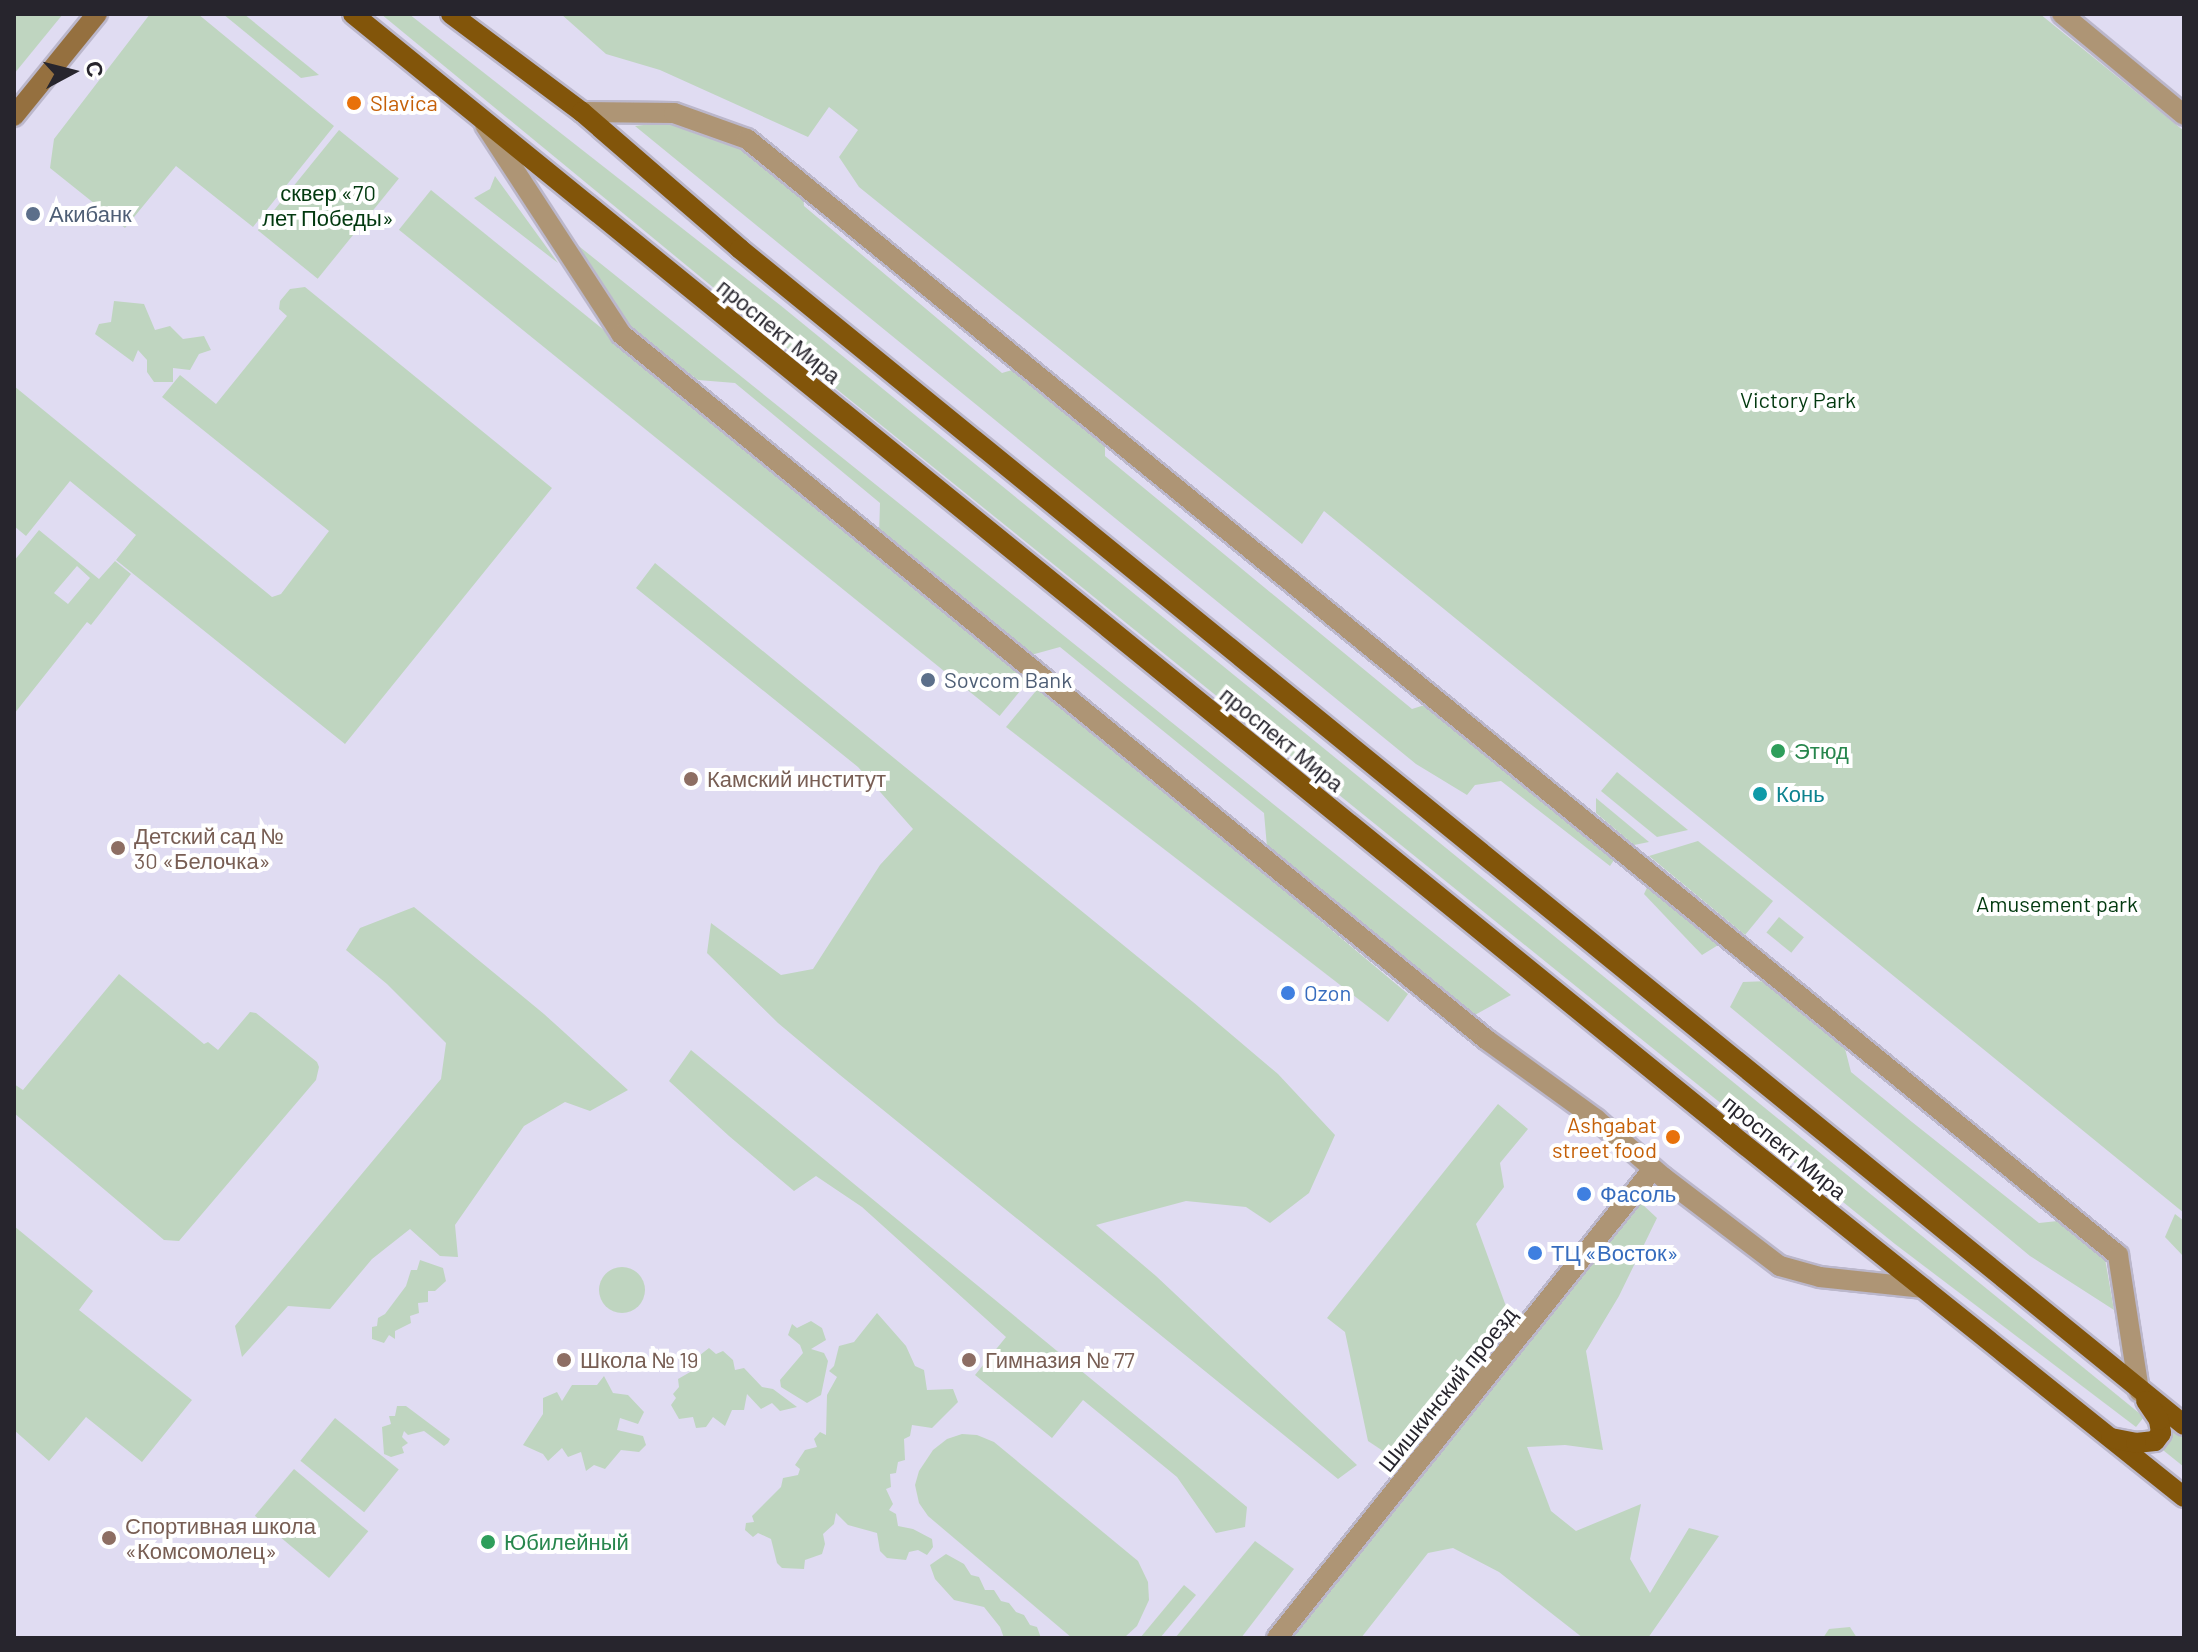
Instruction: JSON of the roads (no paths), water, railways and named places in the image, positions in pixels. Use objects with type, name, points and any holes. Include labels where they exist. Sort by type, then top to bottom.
[{"type":"main road","points":[[14,116],[97,14]]},
{"type":"main road","name":"проспект Мира","points":[[353,14],[485,125],[2184,1497]]},
{"type":"main road","name":"проспект Мира","points":[[451,14],[582,112],[740,249],[2184,1425]]},
{"type":"main road","points":[[2107,1437],[2136,1443],[2155,1441],[2161,1433],[2159,1420],[2139,1391]]},
{"type":"street","points":[[2062,14],[2184,115]]},
{"type":"street","points":[[582,112],[674,113],[747,139],[2118,1255],[2139,1391]]},
{"type":"street","points":[[485,125],[621,334],[1487,1040],[1596,1119],[1653,1169],[1780,1266],[1820,1277],[1923,1288]]},
{"type":"street","name":"Шишкинский проезд","points":[[1277,1638],[1653,1169]]},
{"type":"place","name":"Slavica","points":[[354,103]]},
{"type":"place","name":"Акибанк","points":[[33,214]]},
{"type":"place","name":"Sovcom Bank","points":[[928,680]]},
{"type":"place","name":"Этюд","points":[[1778,751]]},
{"type":"place","name":"Камский институт","points":[[691,779]]},
{"type":"place","name":"Конь","points":[[1760,794]]},
{"type":"place","name":"Детский сад № 30 «Белочка»","points":[[118,848]]},
{"type":"place","name":"Ozon","points":[[1288,993]]},
{"type":"place","name":"Ashgabat street food","points":[[1673,1137]]},
{"type":"place","name":"Фасоль","points":[[1584,1194]]},
{"type":"place","name":"ТЦ «Восток»","points":[[1535,1253]]},
{"type":"place","name":"Школа № 19","points":[[564,1360]]},
{"type":"place","name":"Гимназия № 77","points":[[969,1360]]},
{"type":"place","name":"Спортивная школа «Комсомолец»","points":[[109,1538]]},
{"type":"place","name":"Юбилейный","points":[[488,1542]]},
{"type":"park label","name":"сквер «70 лет Победы»","points":[[328,204]]},
{"type":"park label","name":"Victory Park","points":[[1798,400]]},
{"type":"park label","name":"Amusement park","points":[[2057,904]]}]
